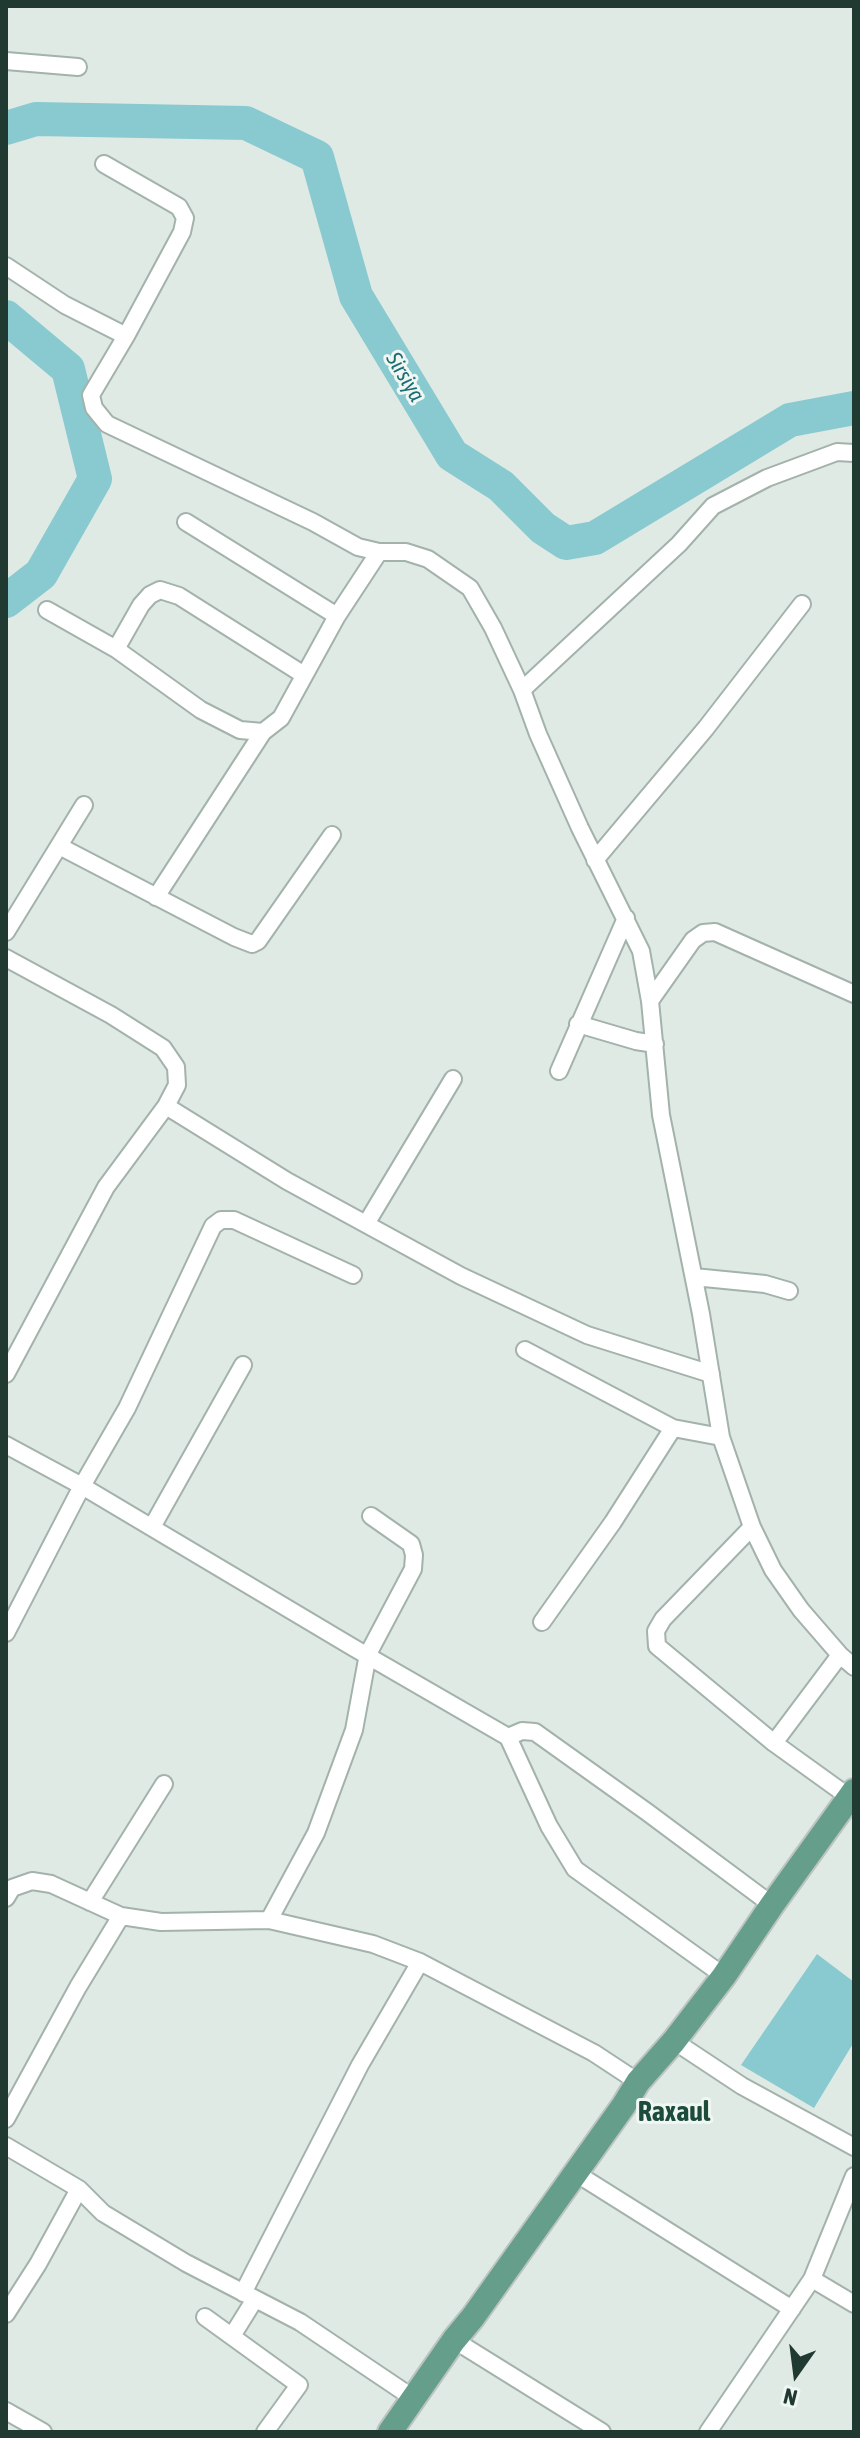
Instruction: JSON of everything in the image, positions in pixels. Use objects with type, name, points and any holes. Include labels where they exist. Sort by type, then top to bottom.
[{"type":"main road","points":[[390,2432],[638,2082],[724,1976],[852,1794]]},
{"type":"street","points":[[6,61],[78,67]]},
{"type":"street","points":[[104,164],[179,207],[185,218],[182,232],[91,395],[94,408],[107,424],[313,522],[358,547],[379,552],[406,552],[428,559],[470,588],[493,628],[595,860],[641,951],[650,1001],[661,1115],[694,1277],[721,1437],[752,1527],[773,1570],[801,1610],[854,1667]]},
{"type":"street","points":[[6,266],[65,305],[126,336]]},
{"type":"street","points":[[522,690],[679,544],[713,506],[781,473],[837,452],[854,453]]},
{"type":"street","points":[[186,522],[337,616]]},
{"type":"street","points":[[156,897],[263,732],[281,718],[337,616],[379,552]]},
{"type":"street","points":[[116,649],[141,605],[160,590],[179,596],[304,675]]},
{"type":"street","points":[[595,860],[706,728],[802,604]]},
{"type":"street","points":[[47,610],[116,649],[201,710],[240,730],[263,732]]},
{"type":"street","points":[[6,932],[84,805]]},
{"type":"street","points":[[59,846],[252,944],[258,941],[332,835]]},
{"type":"street","points":[[559,1071],[626,918]]},
{"type":"street","points":[[650,1001],[693,940],[703,933],[715,932],[854,994]]},
{"type":"street","points":[[6,958],[111,1015],[163,1048],[176,1067],[177,1085],[166,1106],[106,1187],[6,1374]]},
{"type":"street","points":[[578,1024],[655,1044]]},
{"type":"street","points":[[366,1224],[453,1079]]},
{"type":"street","points":[[166,1106],[287,1181],[461,1276],[587,1335],[711,1374]]},
{"type":"street","points":[[6,1633],[82,1486],[127,1408],[213,1226],[221,1220],[234,1220],[353,1275]]},
{"type":"street","points":[[694,1277],[765,1284],[789,1291]]},
{"type":"street","points":[[525,1350],[673,1428],[721,1437]]},
{"type":"street","points":[[152,1527],[243,1365]]},
{"type":"street","points":[[542,1622],[613,1522],[673,1428]]},
{"type":"street","points":[[6,1445],[82,1486],[508,1737],[549,1826],[575,1869],[724,1976]]},
{"type":"street","points":[[269,1920],[316,1833],[354,1730],[368,1654],[413,1569],[411,1544],[371,1516]]},
{"type":"street","points":[[752,1527],[663,1619],[656,1631],[657,1646],[774,1743],[852,1794]]},
{"type":"street","points":[[774,1743],[840,1655]]},
{"type":"street","points":[[508,1737],[522,1731],[535,1732],[772,1905]]},
{"type":"street","points":[[90,1902],[164,1784]]},
{"type":"street","points":[[6,1898],[12,1888],[32,1881],[51,1884],[121,1916],[161,1922],[269,1920],[373,1944],[420,1962],[594,2053],[638,2082]]},
{"type":"street","points":[[6,2119],[78,1987],[121,1916]]},
{"type":"street","points":[[232,2336],[360,2065],[420,1962]]},
{"type":"street","points":[[674,2041],[742,2086],[854,2147]]},
{"type":"street","points":[[6,2146],[79,2189],[103,2213],[186,2263],[300,2322],[413,2398]]},
{"type":"street","points":[[574,2172],[792,2309]]},
{"type":"street","points":[[708,2432],[812,2279],[854,2176]]},
{"type":"street","points":[[6,2314],[38,2264],[79,2189]]},
{"type":"street","points":[[812,2279],[854,2304]]},
{"type":"street","points":[[205,2317],[299,2385],[265,2432]]},
{"type":"street","points":[[454,2340],[602,2432]]},
{"type":"street","points":[[6,2411],[43,2432]]},
{"type":"water","points":[[817,1954],[854,1982],[854,2042],[814,2108],[741,2065]]},
{"type":"waterway","name":"Sirsiya","points":[[6,128],[36,119],[246,123],[317,157],[356,296],[452,455],[501,486],[543,528],[566,543],[595,538],[790,420],[854,408]]},
{"type":"waterway","name":"Sirsiya","points":[[6,317],[68,369],[95,479],[41,574],[6,601]]},
{"type":"district","name":"Raxaul","points":[[674,2112]]}]
